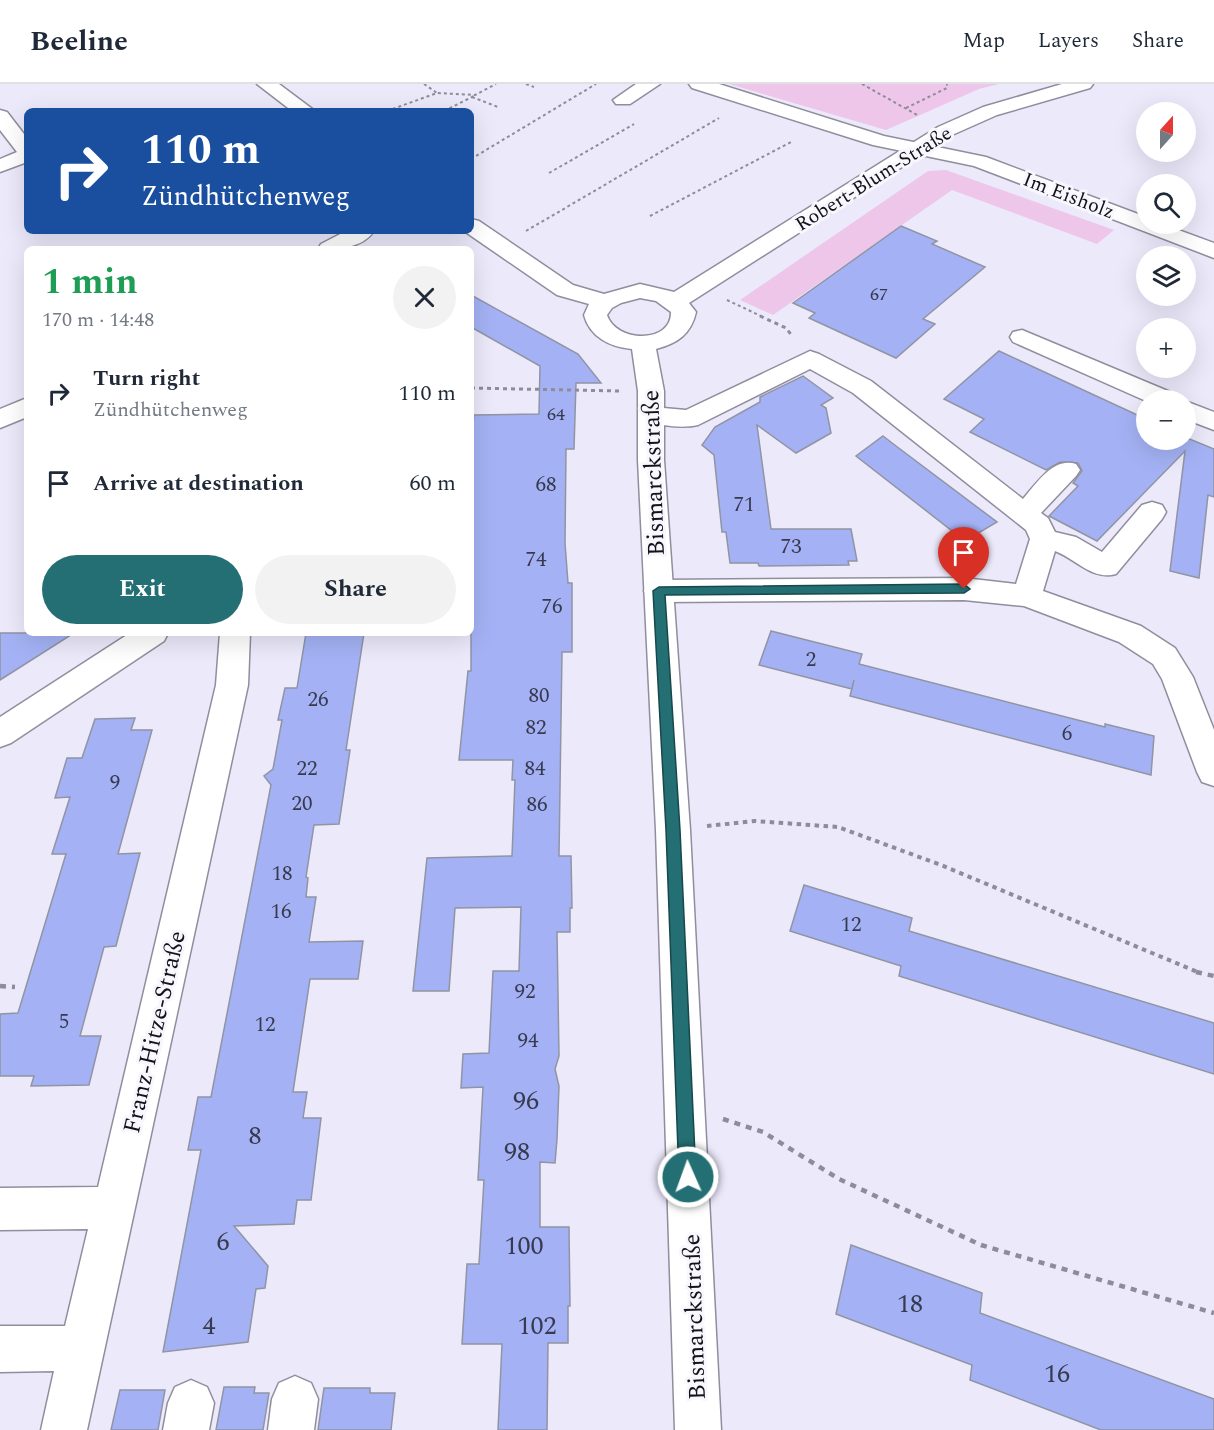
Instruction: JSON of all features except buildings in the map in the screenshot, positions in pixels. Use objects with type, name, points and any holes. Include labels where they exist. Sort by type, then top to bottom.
[{"type":"main road","points":[[267,84],[301,108]]},
{"type":"main road","points":[[623,100],[650,84]]},
{"type":"main road","name":"Im Eisholz","points":[[699,84],[880,141],[979,161],[1211,243]]},
{"type":"main road","name":"Robert-Blum-Straße","points":[[676,301],[945,131],[990,111],[1083,84]]},
{"type":"main road","points":[[0,116],[24,149]]},
{"type":"main road","points":[[0,166],[24,154]]},
{"type":"main road","points":[[474,228],[565,290],[604,301]]},
{"type":"main road","points":[[335,246],[357,234]]},
{"type":"main road","points":[[640,291],[660,293],[676,301],[684,312],[684,324],[676,333],[662,340],[643,342],[624,340],[608,333],[598,323],[597,312],[604,301],[620,293],[640,291]]},
{"type":"main road","points":[[1022,337],[1143,390]]},
{"type":"main road","name":"Bismarckstraße","points":[[643,342],[651,403],[651,460],[673,830],[698,1430]]},
{"type":"main road","points":[[651,403],[689,419],[810,359],[862,387],[1038,525],[1044,539],[1027,596]]},
{"type":"main road","points":[[0,420],[24,408]]},
{"type":"main road","points":[[1196,414],[1214,422]]},
{"type":"main road","points":[[1025,513],[1066,470]]},
{"type":"main road","points":[[1044,539],[1066,544],[1107,567],[1152,512]]},
{"type":"main road","points":[[659,591],[964,589],[1027,596],[1130,634],[1164,656],[1177,677],[1214,772]]},
{"type":"main road","points":[[0,734],[148,636]]},
{"type":"main road","name":"Franz-Hitze-Straße","points":[[64,1430],[232,686],[235,636]]},
{"type":"main road","points":[[0,1209],[114,1208]]},
{"type":"main road","points":[[0,1349],[83,1348]]},
{"type":"path","points":[[424,84],[437,93]]},
{"type":"path","points":[[450,108],[496,84]]},
{"type":"path","points":[[526,84],[534,87]]},
{"type":"path","points":[[474,157],[596,84]]},
{"type":"path","points":[[862,84],[945,131]]},
{"type":"path","points":[[906,108],[947,88],[947,84]]},
{"type":"path","points":[[395,108],[437,93],[473,96],[498,107]]},
{"type":"path","points":[[522,233],[750,99]]},
{"type":"path","points":[[549,173],[641,120]]},
{"type":"path","points":[[650,216],[825,124]]},
{"type":"path","points":[[705,284],[734,305],[786,328],[810,359]]},
{"type":"path","points":[[474,388],[651,403]]},
{"type":"path","points":[[673,830],[755,821],[838,827],[941,864],[1204,975],[1214,976]]},
{"type":"path","points":[[0,986],[15,987]]},
{"type":"path","points":[[685,1107],[763,1132],[839,1179],[981,1245],[1214,1313]]},
{"type":"shaded area","points":[[729,84],[999,84],[979,89],[886,130]]},
{"type":"shaded area","points":[[946,170],[1114,230],[1097,244],[952,190],[773,315],[740,300],[928,171]]},
{"type":"route","points":[[688,1177],[673,830],[659,591],[964,589]]}]
